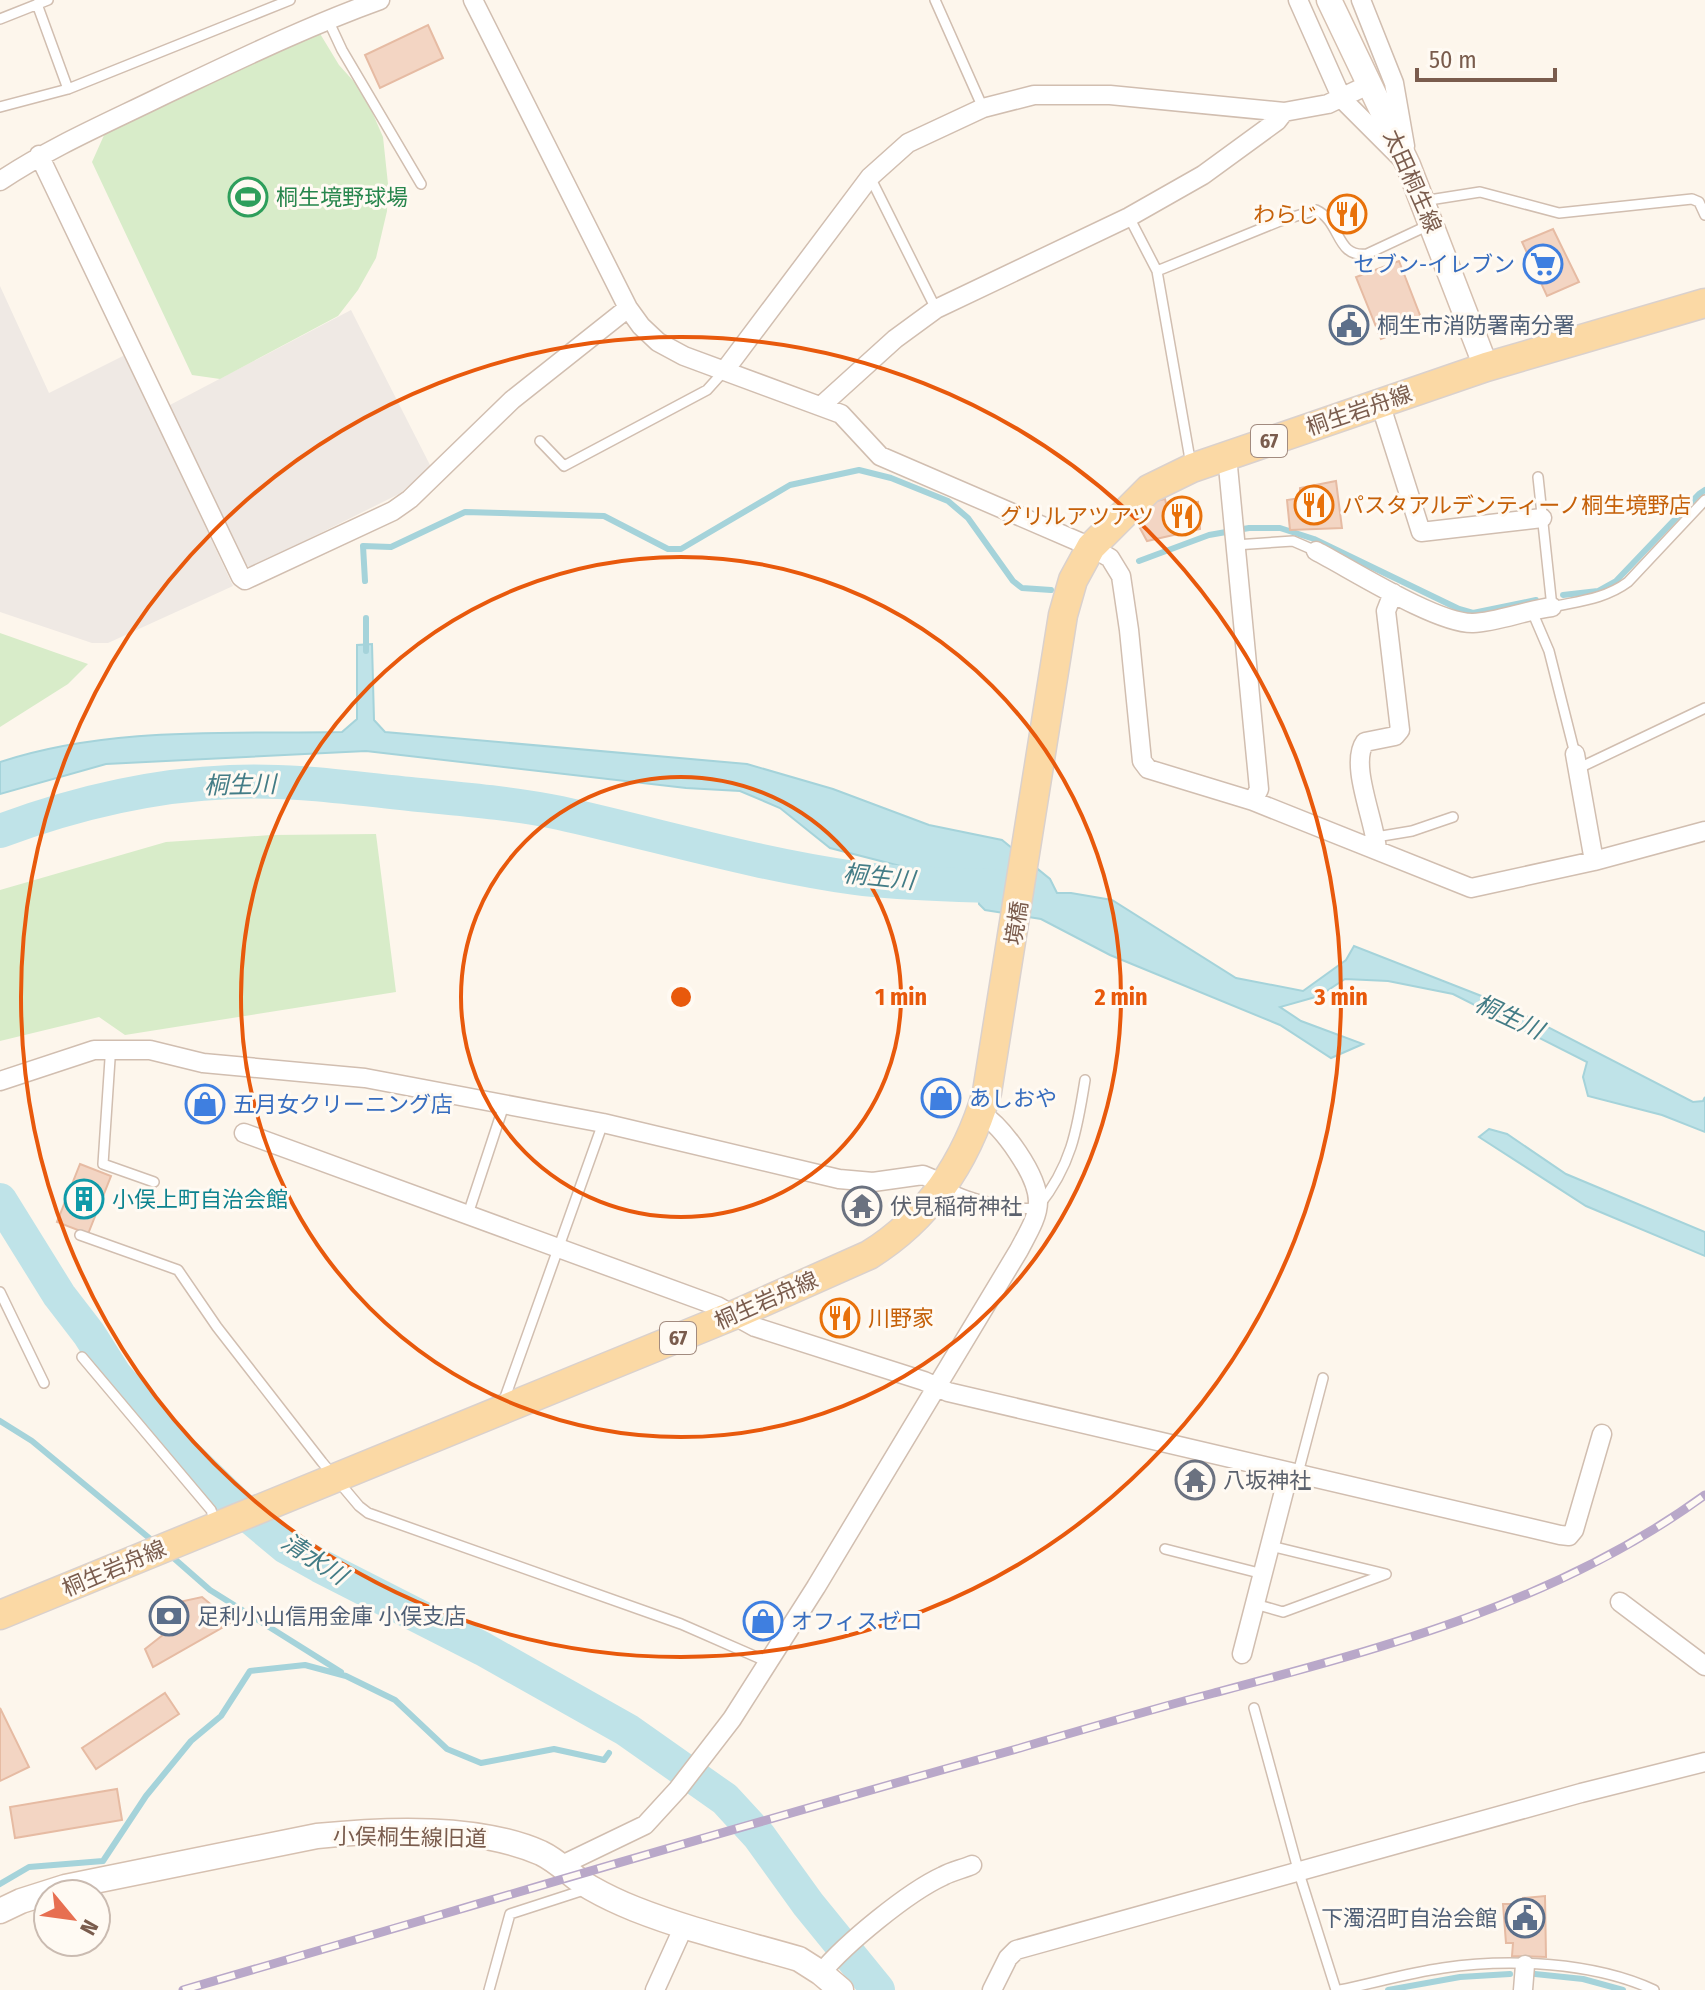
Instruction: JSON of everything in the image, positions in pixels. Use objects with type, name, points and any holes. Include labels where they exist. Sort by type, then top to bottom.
[{"type":"main road","name":"桐生岩舟線","points":[[1037,786],[1063,615],[1073,580],[1091,547],[1149,489],[1192,468],[1486,367],[1705,303]]},
{"type":"main road","name":"境橋","points":[[994,1060],[1037,786]]},
{"type":"main road","name":"桐生岩舟線","points":[[0,1615],[734,1315],[880,1249],[922,1215],[966,1147],[981,1113],[994,1060]]},
{"type":"street","points":[[0,181],[39,155],[328,19],[380,0]]},
{"type":"street","points":[[473,0],[628,308],[658,342],[684,356],[841,414],[880,456],[1110,558],[1121,576],[1142,761],[1148,769],[1377,843],[1471,888],[1594,861],[1705,831]]},
{"type":"street","points":[[1298,0],[1342,99],[1408,165]]},
{"type":"street","name":"太田桐生線","points":[[1329,0],[1408,165],[1486,367]]},
{"type":"street","points":[[1361,0],[1394,83],[1408,165]]},
{"type":"street","points":[[725,370],[870,177],[908,143],[983,108],[1034,95],[1110,95],[1284,112],[1328,104],[1368,85]]},
{"type":"street","points":[[821,406],[895,339],[936,309],[1129,217],[1203,175],[1277,121],[1284,112]]},
{"type":"street","points":[[39,155],[245,580],[393,511],[410,499],[512,400],[628,308]]},
{"type":"street","points":[[1380,403],[1421,532],[1542,518]]},
{"type":"street","points":[[1227,456],[1259,789],[1253,801]]},
{"type":"street","points":[[1316,551],[1393,593],[1452,620],[1474,623],[1552,607]]},
{"type":"street","points":[[1377,843],[1361,783],[1359,755],[1365,742],[1395,736],[1400,730],[1386,611],[1393,593]]},
{"type":"street","points":[[1577,761],[1594,861]]},
{"type":"street","points":[[0,1081],[94,1050],[150,1050],[203,1063],[365,1078],[603,1123],[839,1179],[873,1182],[923,1175],[942,1183]]},
{"type":"street","points":[[562,1865],[645,1825],[678,1789],[732,1719],[1019,1250],[1038,1207],[1034,1184],[995,1122],[981,1113]]},
{"type":"street","points":[[244,1133],[559,1246],[717,1306],[755,1327],[935,1387],[1569,1536],[1574,1530],[1602,1434]]},
{"type":"street","points":[[1242,1654],[1294,1472]]},
{"type":"street","points":[[1620,1602],[1705,1666]]},
{"type":"street","points":[[992,1990],[1008,1958],[1016,1950],[1581,1793],[1705,1762]]},
{"type":"street","name":"小俣桐生線旧道","points":[[0,1911],[65,1887],[282,1842],[350,1833],[474,1834],[520,1845],[562,1865],[590,1888],[634,1908],[684,1926],[826,1967],[841,1990]]},
{"type":"street","points":[[826,1967],[853,1940],[942,1876],[972,1865]]},
{"type":"street","points":[[655,1990],[684,1926]]},
{"type":"street","points":[[1523,1990],[1525,1965]]},
{"type":"lane","points":[[0,19],[48,0]]},
{"type":"lane","points":[[0,107],[68,89],[290,0]]},
{"type":"lane","points":[[935,0],[983,108]]},
{"type":"lane","points":[[37,4],[68,89]]},
{"type":"lane","points":[[328,19],[342,50],[421,184]]},
{"type":"lane","points":[[870,177],[936,309]]},
{"type":"lane","points":[[1157,271],[1280,221],[1316,210],[1325,214],[1347,252],[1356,256],[1367,254],[1428,212],[1480,192],[1559,213],[1692,199],[1699,202],[1705,215]]},
{"type":"lane","points":[[1129,217],[1157,271],[1192,468]]},
{"type":"lane","points":[[540,441],[564,466],[707,390],[725,370]]},
{"type":"lane","points":[[1538,477],[1552,607],[1615,592],[1705,500]]},
{"type":"lane","points":[[1235,545],[1293,541],[1316,551]]},
{"type":"lane","points":[[1531,609],[1549,651],[1577,761],[1705,708]]},
{"type":"lane","points":[[1377,843],[1453,817]]},
{"type":"lane","points":[[108,1050],[103,1164],[154,1182]]},
{"type":"lane","points":[[942,1183],[963,1196],[1026,1209],[1038,1207],[1070,1157],[1085,1080]]},
{"type":"lane","points":[[468,1214],[504,1105]]},
{"type":"lane","points":[[500,1411],[603,1123]]},
{"type":"lane","points":[[80,1235],[178,1270],[217,1327],[335,1477],[368,1513],[681,1624],[768,1662]]},
{"type":"lane","points":[[0,1292],[44,1383]]},
{"type":"lane","points":[[82,1357],[222,1523]]},
{"type":"lane","points":[[1294,1472],[1323,1378]]},
{"type":"lane","points":[[1255,1604],[1283,1612],[1386,1574],[1271,1546]]},
{"type":"lane","points":[[1165,1549],[1263,1574]]},
{"type":"lane","points":[[1254,1708],[1299,1873],[1338,1990],[1444,1968],[1525,1965],[1605,1973],[1630,1979],[1654,1990]]},
{"type":"lane","points":[[489,1990],[510,1914],[590,1888]]},
{"type":"shaded area","points":[[0,286],[49,393],[125,355],[233,586],[108,643],[92,643],[0,612]]},
{"type":"shaded area","points":[[351,310],[431,467],[399,494],[252,567],[245,565],[168,406]]},
{"type":"green space","name":"桐生境野球場","points":[[319,32],[339,65],[357,85],[383,137],[388,184],[387,211],[376,258],[358,290],[338,316],[220,379],[192,375],[92,162],[105,133]]},
{"type":"green space","points":[[0,633],[88,664],[68,684],[0,727]]},
{"type":"green space","points":[[376,834],[396,992],[125,1035],[99,1017],[0,1041],[0,890],[166,842],[271,835]]},
{"type":"water","points":[[372,644],[374,720],[385,732],[747,764],[833,789],[929,825],[1002,840],[1050,879],[1057,893],[1112,900],[1236,978],[1303,991],[1346,960],[1354,946],[1507,1006],[1693,1102],[1703,1101],[1705,1097],[1705,1132],[1662,1115],[1588,1096],[1583,1077],[1587,1062],[1453,994],[1388,981],[1345,979],[1319,996],[1280,1007],[1301,1021],[1363,1044],[1331,1058],[1280,1025],[1110,955],[1041,919],[985,910],[979,904],[978,890],[947,878],[830,848],[780,808],[740,791],[686,788],[366,751],[106,764],[0,794],[0,762],[84,742],[170,734],[342,732],[357,719],[357,645]]},
{"type":"water","points":[[1489,1129],[1507,1134],[1566,1174],[1705,1232],[1705,1256],[1586,1206],[1479,1137]]},
{"type":"building","points":[[428,25],[443,58],[380,88],[365,55]]},
{"type":"building","points":[[1553,229],[1579,282],[1547,296],[1522,242]]},
{"type":"building","points":[[1399,261],[1423,323],[1381,339],[1356,277]]},
{"type":"building","points":[[1336,481],[1342,528],[1290,530],[1287,500],[1300,498],[1300,488]]},
{"type":"building","points":[[1165,499],[1167,508],[1198,502],[1200,529],[1147,541],[1135,519],[1156,501]]},
{"type":"building","name":"小俣上町自治会館","points":[[80,1164],[111,1176],[88,1234],[57,1222]]},
{"type":"building","points":[[202,1597],[232,1622],[153,1667],[145,1649],[164,1634],[161,1606]]},
{"type":"building","points":[[165,1693],[179,1714],[96,1769],[82,1748]]},
{"type":"building","points":[[0,1708],[29,1767],[0,1781]]},
{"type":"building","points":[[117,1789],[122,1820],[15,1838],[10,1807]]},
{"type":"building","name":"下濁沼町自治会館","points":[[1545,1896],[1546,1957],[1512,1956],[1513,1943],[1506,1943],[1503,1904],[1523,1904],[1523,1898]]},
{"type":"waterway","points":[[365,581],[363,546],[391,547],[465,512],[604,516],[668,549],[681,549],[790,485],[859,470],[891,478],[948,501],[968,518],[1013,581],[1022,588],[1051,590]]},
{"type":"waterway","points":[[1563,595],[1598,591],[1616,581],[1705,490]]},
{"type":"waterway","points":[[1139,561],[1209,535],[1249,528],[1280,528],[1314,539],[1473,613],[1536,600]]},
{"type":"waterway","points":[[366,618],[366,651]]},
{"type":"waterway","name":"桐生川","points":[[0,831],[84,804],[171,787],[252,781],[297,783],[542,810],[744,857],[855,878],[1012,887]]},
{"type":"waterway","name":"清水川","points":[[0,1200],[59,1295],[115,1375],[174,1444],[243,1511],[286,1547],[483,1649],[627,1730],[725,1799],[759,1836],[808,1904],[878,1990]]},
{"type":"waterway","points":[[0,1421],[32,1441],[154,1542]]},
{"type":"waterway","points":[[169,1554],[210,1590],[341,1672]]},
{"type":"waterway","points":[[0,1884],[29,1867],[103,1861],[146,1796],[191,1741],[221,1716],[250,1671],[305,1665],[346,1676],[395,1700],[447,1749],[481,1763],[554,1749],[604,1760],[609,1753]]},
{"type":"waterway","points":[[1388,1990],[1460,1977],[1510,1974]]},
{"type":"waterway","points":[[1535,1974],[1583,1979],[1623,1990]]},
{"type":"railway","points":[[183,1990],[810,1807],[1407,1638],[1531,1593],[1591,1565],[1705,1495]]},
{"type":"place","name":"桐生境野球場","points":[[248,197]]},
{"type":"place","name":"わらじ","points":[[1347,214]]},
{"type":"place","name":"セブン-イレブン","points":[[1543,264]]},
{"type":"place","name":"桐生市消防署南分署","points":[[1349,325]]},
{"type":"place","name":"パスタアルデンティーノ桐生境野店","points":[[1314,505]]},
{"type":"place","name":"グリルアツアツ","points":[[1182,516]]},
{"type":"place","name":"あしおや","points":[[941,1098]]},
{"type":"place","name":"五月女クリーニング店","points":[[205,1104]]},
{"type":"place","name":"小俣上町自治会館","points":[[84,1199]]},
{"type":"place","name":"伏見稲荷神社","points":[[862,1206]]},
{"type":"place","name":"川野家","points":[[840,1318]]},
{"type":"place","name":"八坂神社","points":[[1195,1480]]},
{"type":"place","name":"足利小山信用金庫 小俣支店","points":[[169,1616]]},
{"type":"place","name":"オフィスゼロ","points":[[763,1621]]},
{"type":"place","name":"下濁沼町自治会館","points":[[1525,1918]]}]
